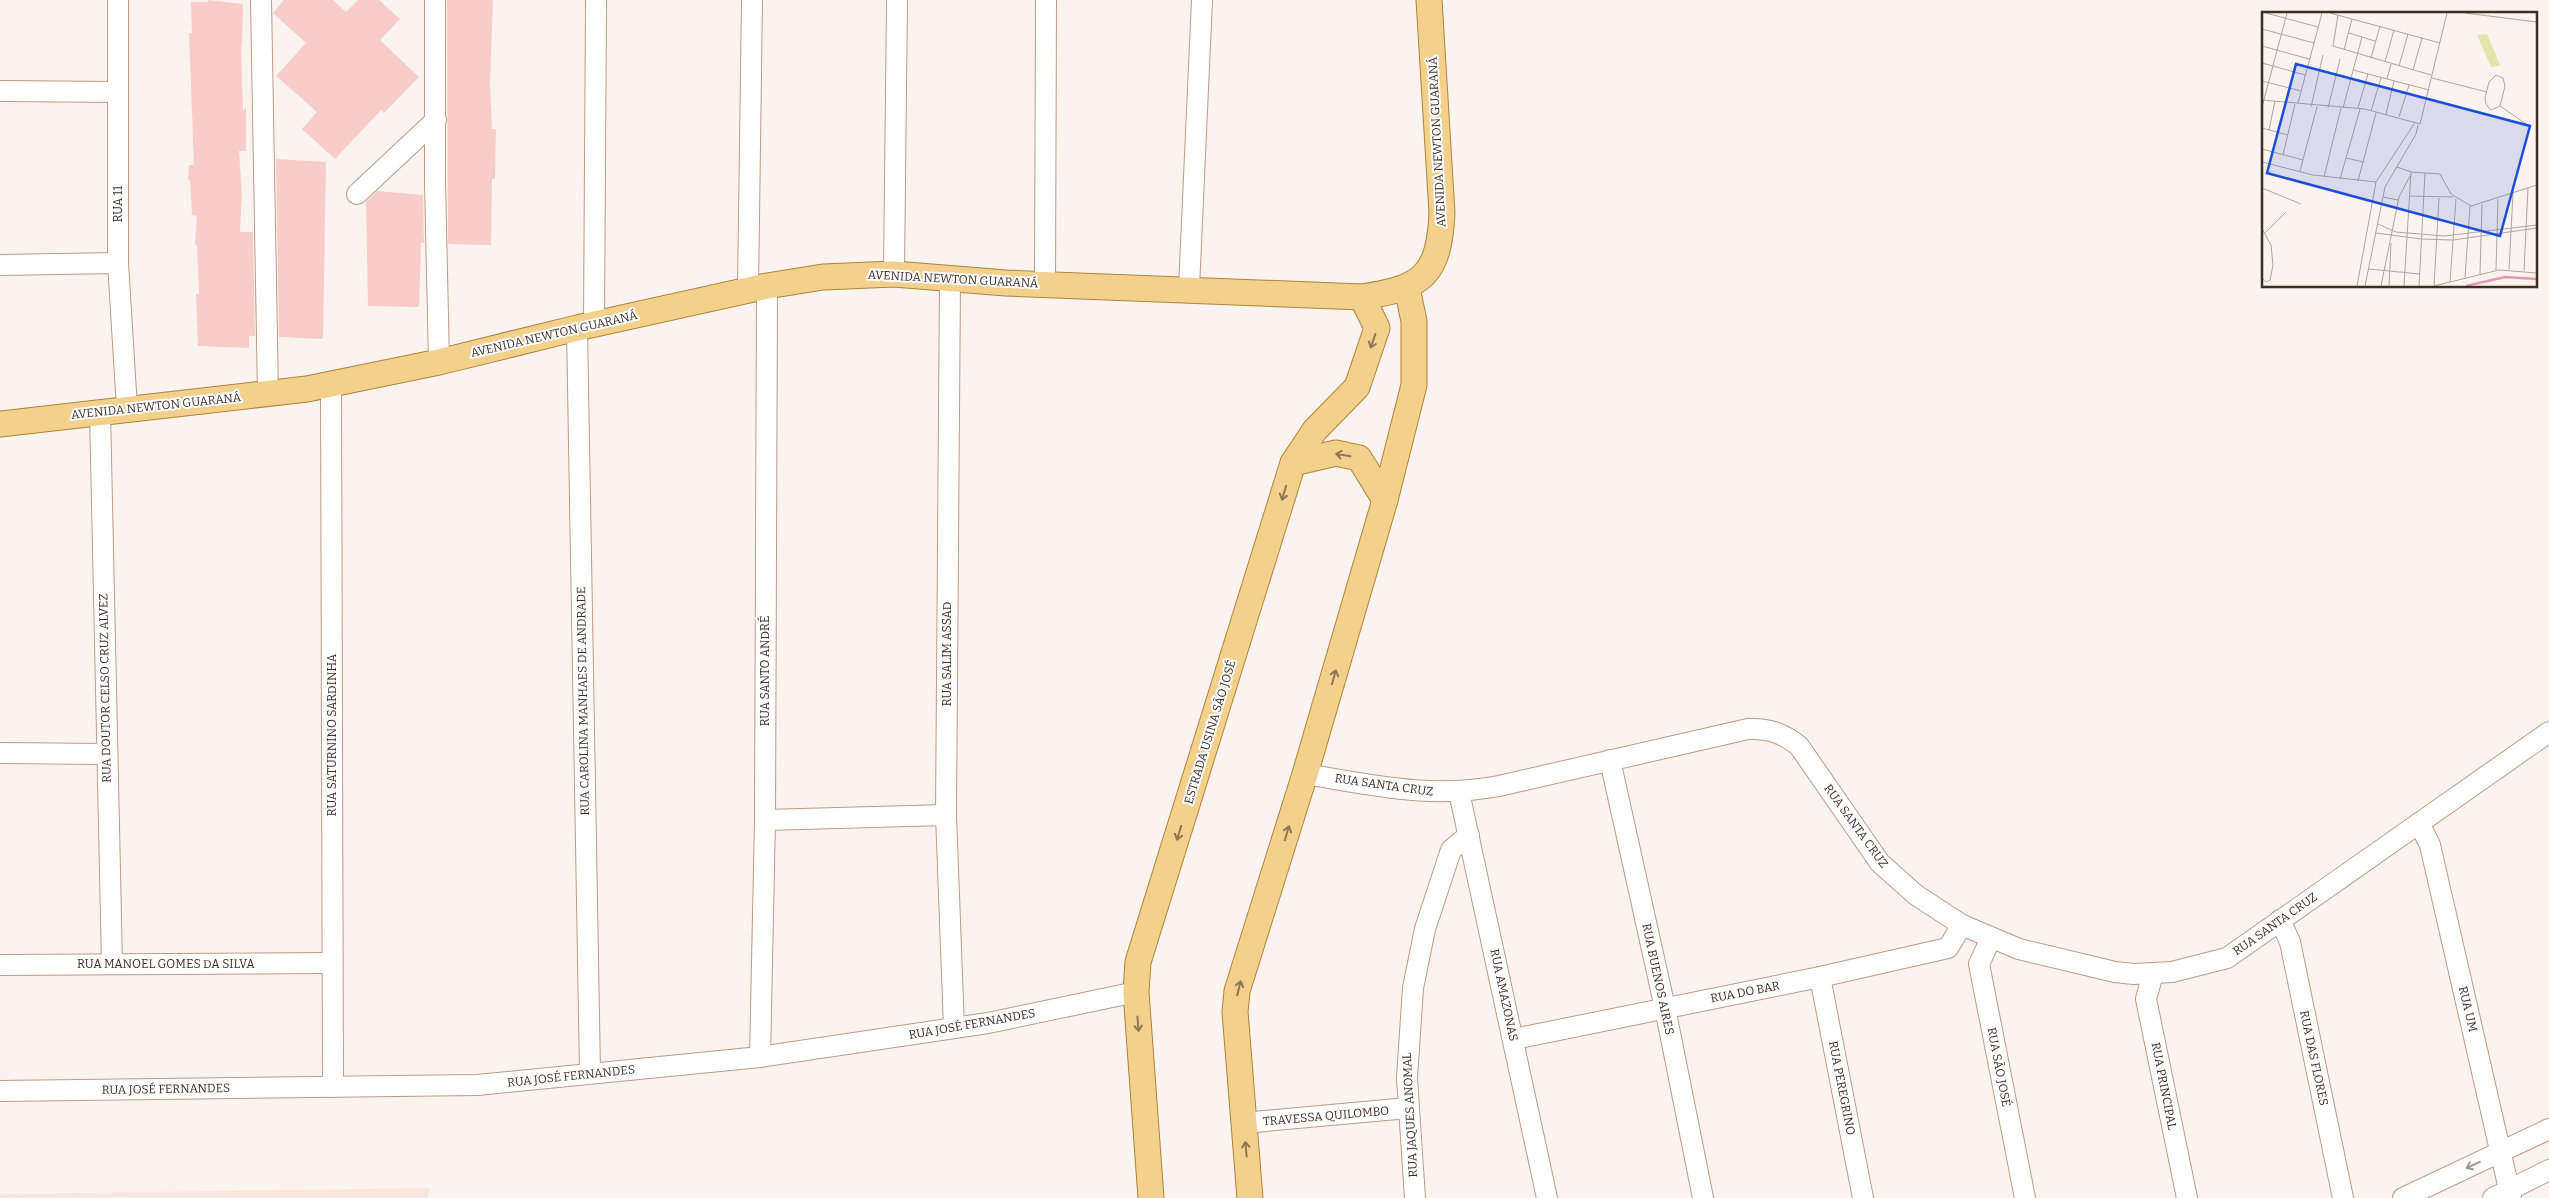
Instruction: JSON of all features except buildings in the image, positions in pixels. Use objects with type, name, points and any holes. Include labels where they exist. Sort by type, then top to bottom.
[{"type":"main road","name":"AVENIDA NEWTON GUARANÁ","points":[[0,424],[127,408],[268,395],[332,384],[439,362],[586,326],[758,288],[823,277],[894,274],[1045,284],[1362,296],[1407,288],[1425,274],[1435,260],[1441,239],[1442,213],[1429,0]]},
{"type":"main road","points":[[1250,1198],[1235,1012],[1238,991],[1305,774],[1385,500],[1414,385],[1414,321],[1407,288]]},
{"type":"main road","name":"ESTRADA USINA SÃO JOSÉ","points":[[1151,1198],[1136,992],[1138,962],[1293,464],[1315,430],[1357,388],[1377,328],[1362,296]]},
{"type":"main road","points":[[1293,464],[1336,454],[1359,458],[1385,500]]},
{"type":"street","name":"RUA 11","points":[[118,0],[118,263],[127,408]]},
{"type":"street","points":[[261,0],[268,395]]},
{"type":"street","points":[[435,0],[435,182],[439,362]]},
{"type":"street","name":"RUA CAROLINA MANHAES DE ANDRADE","points":[[590,1073],[586,326],[596,0]]},
{"type":"street","name":"RUA SANTO ANDRÉ","points":[[752,0],[765,820],[760,1057]]},
{"type":"street","points":[[894,274],[897,0]]},
{"type":"street","points":[[1045,284],[1046,0]]},
{"type":"street","points":[[1189,288],[1202,0]]},
{"type":"street","points":[[0,92],[118,92]]},
{"type":"street","points":[[357,194],[436,120]]},
{"type":"street","points":[[0,265],[118,263]]},
{"type":"street","name":"RUA SALIM ASSAD","points":[[950,279],[946,815],[954,1028]]},
{"type":"street","name":"RUA SATURNINO SARDINHA","points":[[332,384],[333,1087]]},
{"type":"street","name":"RUA DOUTOR CELSO CRUZ ALVEZ","points":[[100,411],[112,964]]},
{"type":"street","name":"RUA SANTA CRUZ","points":[[1305,774],[1414,792],[1459,792],[1498,786],[1758,728],[1779,733],[1790,739],[1806,756],[1880,863],[1916,895],[1962,925],[2020,949],[2115,972],[2153,974],[2190,969],[2227,958],[2549,732]]},
{"type":"street","points":[[0,753],[106,754]]},
{"type":"street","name":"RUA BUENOS AIRES","points":[[1610,760],[1665,1008],[1703,1198]]},
{"type":"street","name":"RUA AMAZONAS","points":[[1459,792],[1547,1198]]},
{"type":"street","points":[[765,820],[946,815]]},
{"type":"street","name":"RUA UM","points":[[2420,822],[2430,845],[2500,1152],[2504,1195]]},
{"type":"street","name":"RUA JAQUES ANOMAL","points":[[1415,1198],[1408,1108],[1407,1048],[1418,958],[1425,929],[1451,850],[1469,835]]},
{"type":"street","name":"RUA DAS FLORES","points":[[2280,920],[2290,942],[2343,1198]]},
{"type":"street","name":"RUA DO BAR","points":[[1514,1039],[1820,977],[1948,948],[1962,925]]},
{"type":"street","name":"RUA SÃO JOSÉ","points":[[1990,938],[1979,964],[2025,1198]]},
{"type":"street","name":"RUA MANOEL GOMES DA SILVA","points":[[0,965],[332,963]]},
{"type":"street","name":"RUA PRINCIPAL","points":[[2153,974],[2146,999],[2187,1198]]},
{"type":"street","name":"RUA PEREGRINO","points":[[1820,977],[1863,1198]]},
{"type":"street","name":"RUA JOSÉ FERNANDES","points":[[0,1091],[477,1085],[760,1057],[954,1028],[1136,992]]},
{"type":"street","name":"TRAVESSA QUILOMBO","points":[[1243,1123],[1408,1108]]},
{"type":"street","points":[[2403,1198],[2549,1129]]},
{"type":"street","points":[[2504,1195],[2549,1170]]},
{"type":"shaded area","points":[[430,1188],[428,1198],[0,1198],[0,1194]]}]
